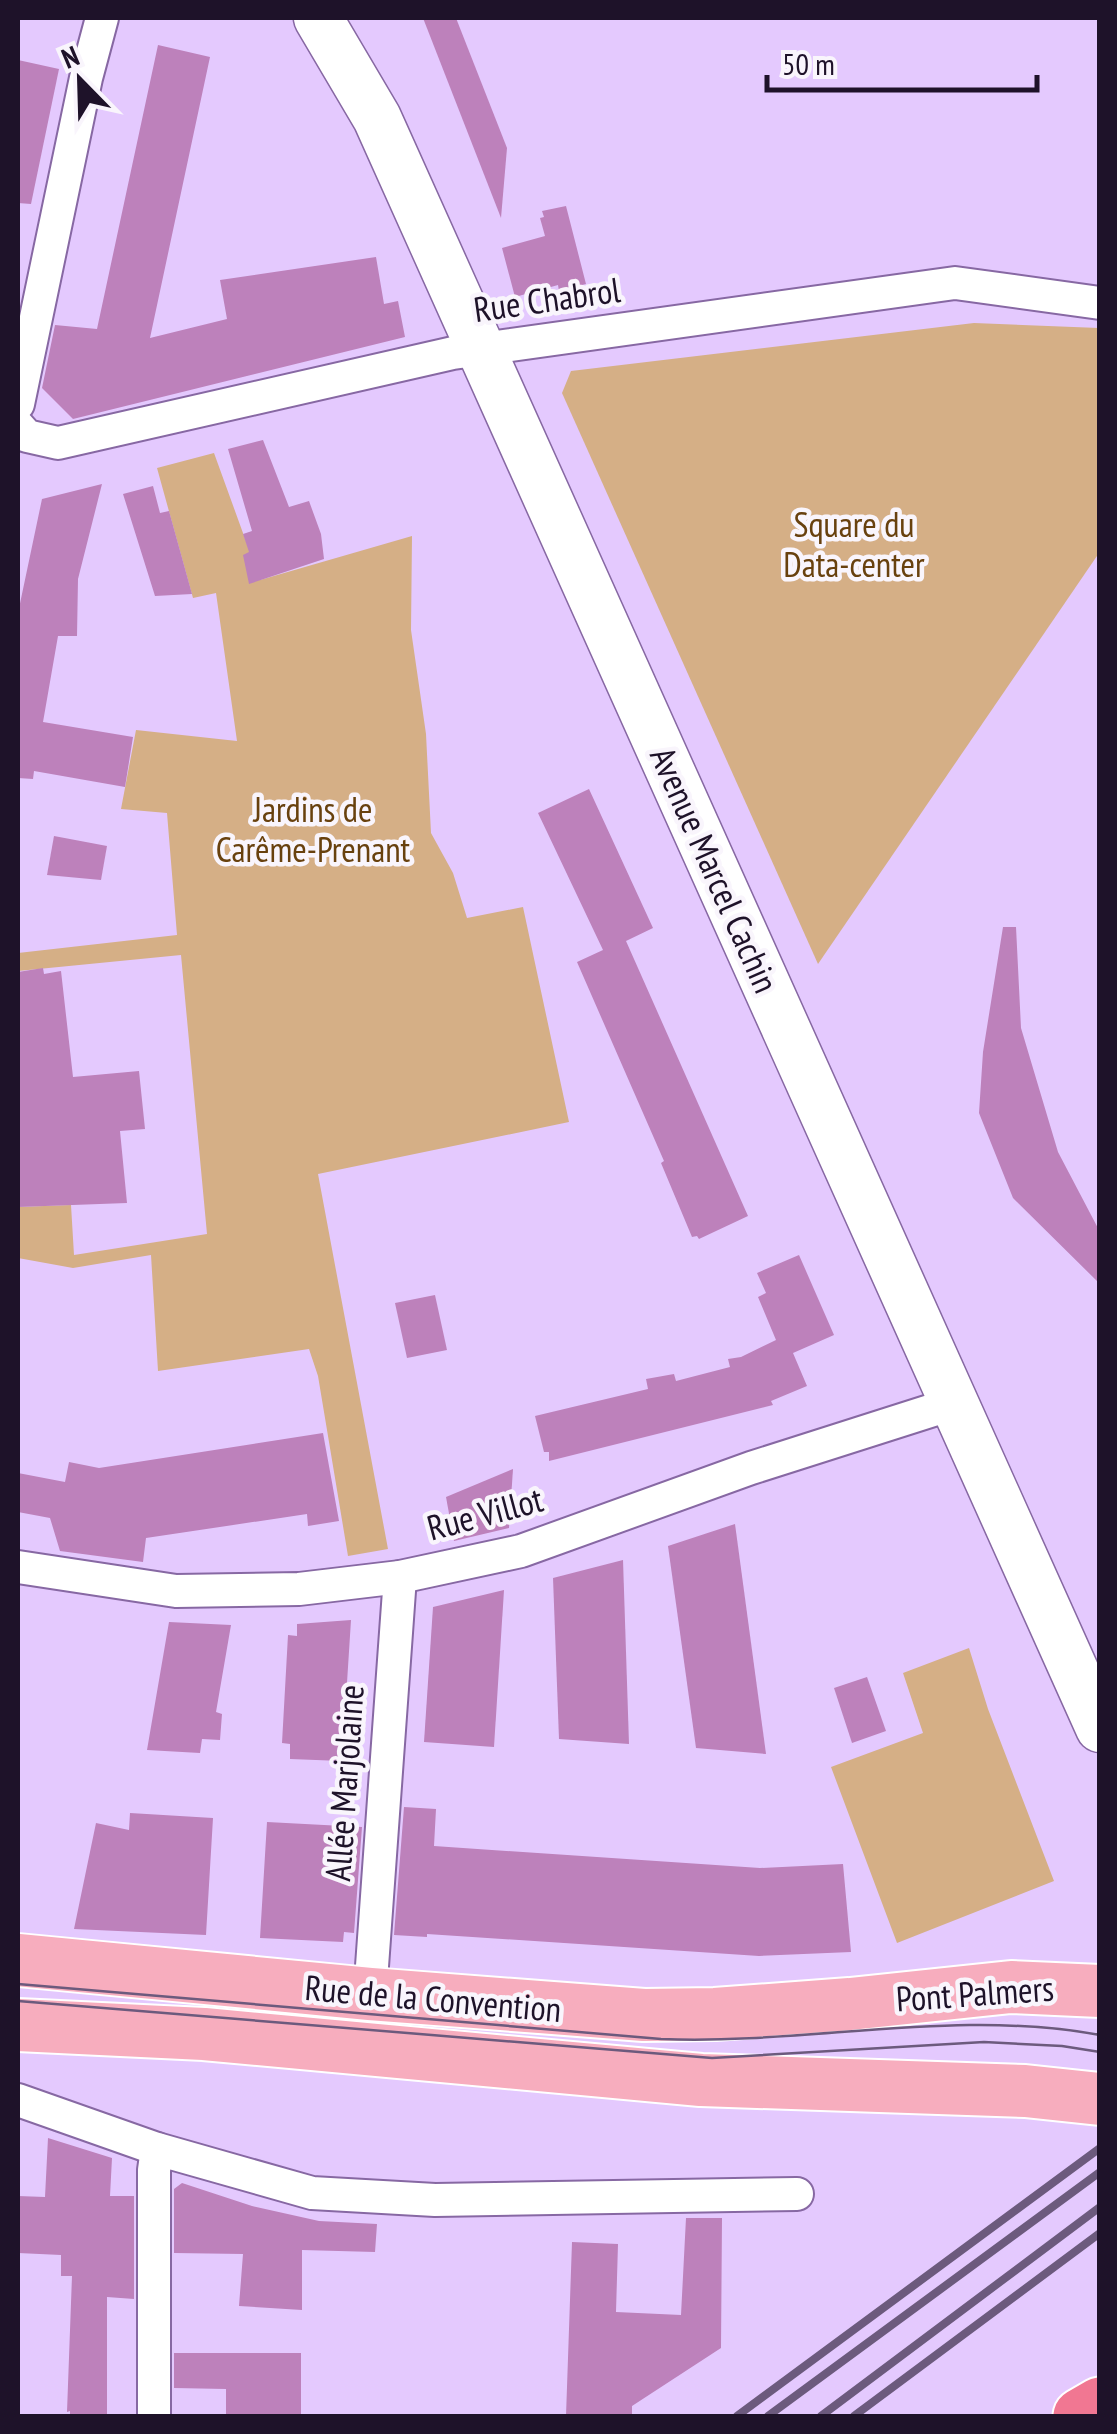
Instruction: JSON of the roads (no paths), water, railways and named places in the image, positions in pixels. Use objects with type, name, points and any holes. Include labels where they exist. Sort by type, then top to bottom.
[{"type":"highway","points":[[1080,2416],[1100,2405]]},
{"type":"main road","name":"Rue de la Convention","points":[[18,1960],[370,1994],[644,2015],[850,2004]]},
{"type":"main road","name":"Pont Palmers","points":[[850,2004],[1020,1987],[1100,1991]]},
{"type":"main road","name":"Rue de la Convention","points":[[18,2026],[204,2034],[701,2080],[1025,2090],[1100,2099]]},
{"type":"street","points":[[18,404],[102,18]]},
{"type":"street","name":"Avenue Marcel Cachin","points":[[318,18],[377,118],[1100,1728]]},
{"type":"street","name":"Rue Chabrol","points":[[18,426],[26,436],[58,443],[481,348],[955,283],[1100,303]]},
{"type":"street","name":"Rue Villot","points":[[18,1567],[176,1591],[298,1589],[400,1577],[521,1551],[750,1468],[955,1402]]},
{"type":"street","name":"Allée Marjolaine","points":[[370,1994],[400,1577]]},
{"type":"street","points":[[1020,1987],[1071,1980],[1100,1967]]},
{"type":"street","points":[[840,2085],[1002,2071],[1100,2079]]},
{"type":"street","points":[[18,2100],[158,2148],[312,2193],[435,2200],[797,2194]]},
{"type":"street","points":[[154,2416],[154,2170],[158,2148]]},
{"type":"tram line","points":[[18,1984],[661,2039],[991,2025],[1100,2035]]},
{"type":"tram line","points":[[18,2001],[712,2058],[984,2042],[1100,2052]]},
{"type":"railway","points":[[737,2416],[1100,2148]]},
{"type":"railway","points":[[768,2416],[1100,2172]]},
{"type":"railway","points":[[821,2416],[1100,2207]]},
{"type":"railway","points":[[854,2416],[1100,2233]]},
{"type":"park label","name":"Square du Data-center","points":[[854,545]]},
{"type":"park label","name":"Jardins de Carême-Prenant","points":[[313,830]]}]
